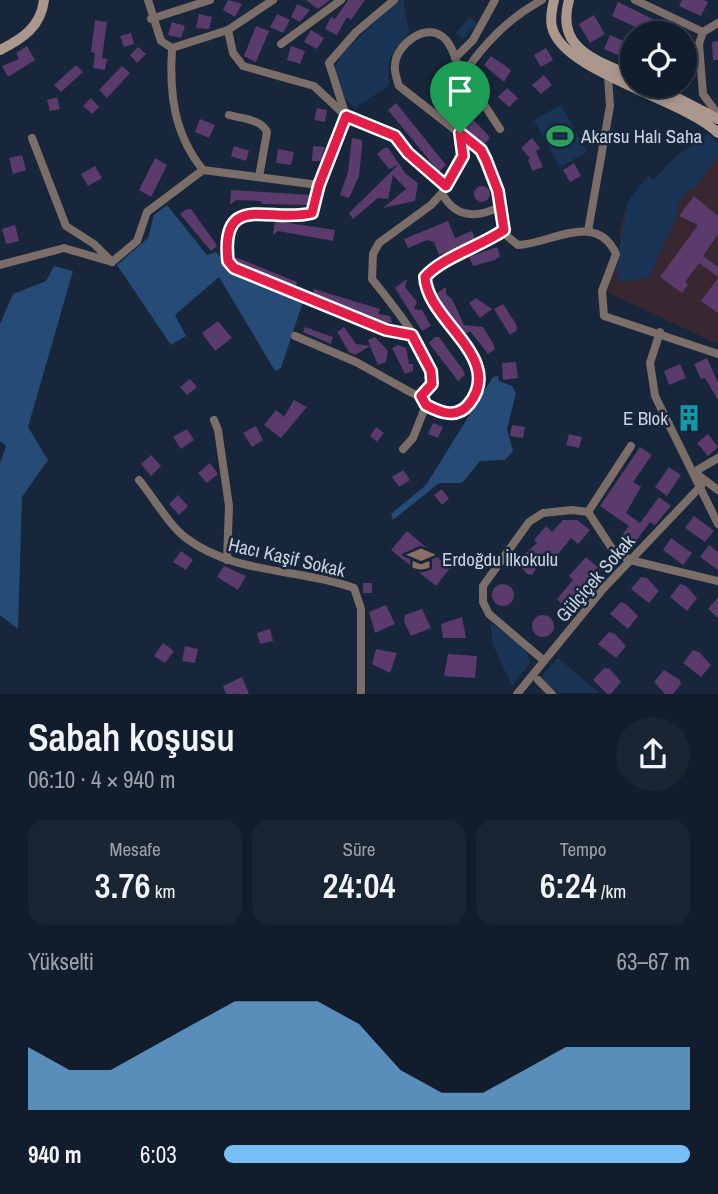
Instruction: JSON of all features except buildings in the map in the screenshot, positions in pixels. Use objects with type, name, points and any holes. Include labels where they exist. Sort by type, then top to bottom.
[{"type":"street","points":[[0,50],[19,41],[33,29],[44,0]]},
{"type":"street","points":[[148,0],[151,19],[161,41],[172,48]]},
{"type":"street","points":[[151,19],[210,0]]},
{"type":"street","points":[[172,48],[228,30],[273,0]]},
{"type":"street","points":[[281,44],[341,0]]},
{"type":"street","points":[[394,0],[356,32],[329,63],[346,116],[319,185],[312,213],[251,214],[236,219],[229,226],[228,261],[234,268],[302,298],[386,330],[412,335]]},
{"type":"street","points":[[455,58],[473,40],[495,0]]},
{"type":"street","points":[[462,76],[485,43],[503,26],[542,0]]},
{"type":"street","points":[[554,0],[552,29],[582,61],[608,76],[698,116],[718,133]]},
{"type":"street","points":[[569,0],[566,23],[576,47],[588,56],[620,71]]},
{"type":"street","points":[[635,0],[703,32]]},
{"type":"street","points":[[718,23],[703,32],[699,44],[704,94],[718,117]]},
{"type":"street","points":[[228,30],[233,53],[243,66],[314,86],[346,116],[395,136],[444,190],[448,205],[469,215],[484,214],[499,207]]},
{"type":"street","points":[[500,129],[468,80],[462,76],[443,37],[428,33],[413,38],[397,56],[395,65],[399,86],[481,150],[498,191],[504,230],[518,245],[535,245],[572,231],[588,231],[611,243],[616,254],[602,291],[604,316],[621,324],[660,332],[718,354]]},
{"type":"street","points":[[172,48],[170,72],[179,135],[203,170]]},
{"type":"street","points":[[588,231],[610,106],[608,76]]},
{"type":"street","points":[[679,98],[718,117]]},
{"type":"street","points":[[229,115],[260,123],[265,127],[267,132],[259,177]]},
{"type":"street","points":[[421,396],[432,384],[431,371],[412,335],[372,279],[373,254],[379,243],[431,205],[444,190],[463,156],[460,133]]},
{"type":"street","points":[[32,138],[66,226],[94,244],[112,262]]},
{"type":"street","points":[[112,262],[138,241],[147,212],[203,170],[319,185]]},
{"type":"street","points":[[295,336],[421,396],[426,405],[454,414],[463,411],[472,401],[479,382],[477,361],[430,299],[425,277],[442,262],[483,245],[504,230]]},
{"type":"street","points":[[0,265],[64,248],[112,262]]},
{"type":"street","points":[[660,332],[650,363],[655,396],[718,524]]},
{"type":"street","points":[[403,449],[413,438],[426,405]]},
{"type":"street","points":[[214,420],[218,430],[229,506],[228,560]]},
{"type":"street","points":[[588,512],[631,446]]},
{"type":"street","points":[[694,471],[718,458]]},
{"type":"street","points":[[694,471],[718,490]]},
{"type":"street","name":"Hacı Kaşif Sokak","points":[[139,480],[184,536],[214,556],[333,580],[354,588],[361,609],[361,694]]},
{"type":"street","name":"Gülçiçek Sokak","points":[[517,694],[542,659],[573,628],[630,560],[701,486]]},
{"type":"street","points":[[542,659],[489,614],[483,602],[483,586],[530,522],[543,513],[572,510],[588,512],[613,550],[630,560],[718,581]]},
{"type":"street","points":[[538,680],[552,694]]},
{"type":"shaded area","points":[[398,0],[403,0],[409,31],[390,60],[390,85],[355,108],[344,97],[334,68],[344,52]]},
{"type":"shaded area","points":[[470,17],[477,24],[463,39],[456,33]]},
{"type":"shaded area","name":"Akarsu Halı Saha","points":[[561,105],[587,152],[560,167],[534,120]]},
{"type":"shaded area","points":[[708,134],[718,143],[718,344],[606,292],[620,254],[620,231],[627,203],[648,176],[653,181],[674,158]]},
{"type":"shaded area","points":[[708,134],[718,143],[718,156],[695,188],[688,190],[679,202],[676,218],[649,278],[619,282],[616,270],[627,203],[648,176],[653,181],[674,158]]},
{"type":"shaded area","points":[[167,205],[207,255],[216,252],[233,270],[303,302],[281,368],[275,371],[219,277],[175,315],[186,336],[171,345],[117,265],[148,238],[154,215]]},
{"type":"shaded area","points":[[54,266],[73,271],[28,427],[48,460],[22,497],[18,629],[0,615],[0,463],[6,446],[0,441],[0,324],[13,294],[46,281]]},
{"type":"shaded area","points":[[498,376],[499,381],[512,386],[516,393],[507,429],[513,451],[505,460],[480,461],[462,483],[439,483],[393,520],[391,514],[426,485],[493,377]]},
{"type":"shaded area","points":[[490,622],[526,650],[530,663],[512,686],[493,645]]},
{"type":"shaded area","points":[[558,658],[599,693],[559,693],[540,678]]},
{"type":"place","name":"Akarsu Halı Saha","points":[[560,136]]},
{"type":"place","name":"E Blok","points":[[689,418]]},
{"type":"place","name":"Erdoğdu İlkokulu","points":[[421,559]]},
{"type":"route","points":[[346,116],[395,136],[408,153],[446,186],[463,156],[460,133],[481,150],[486,160],[498,191],[504,230],[483,245],[442,262],[425,277],[425,289],[430,299],[477,361],[479,382],[472,401],[463,411],[454,414],[426,405],[421,396],[430,390],[431,371],[412,335],[386,330],[244,273],[228,261],[227,246],[229,226],[236,219],[251,214],[312,213],[319,185],[329,166],[335,141],[346,116]]}]
